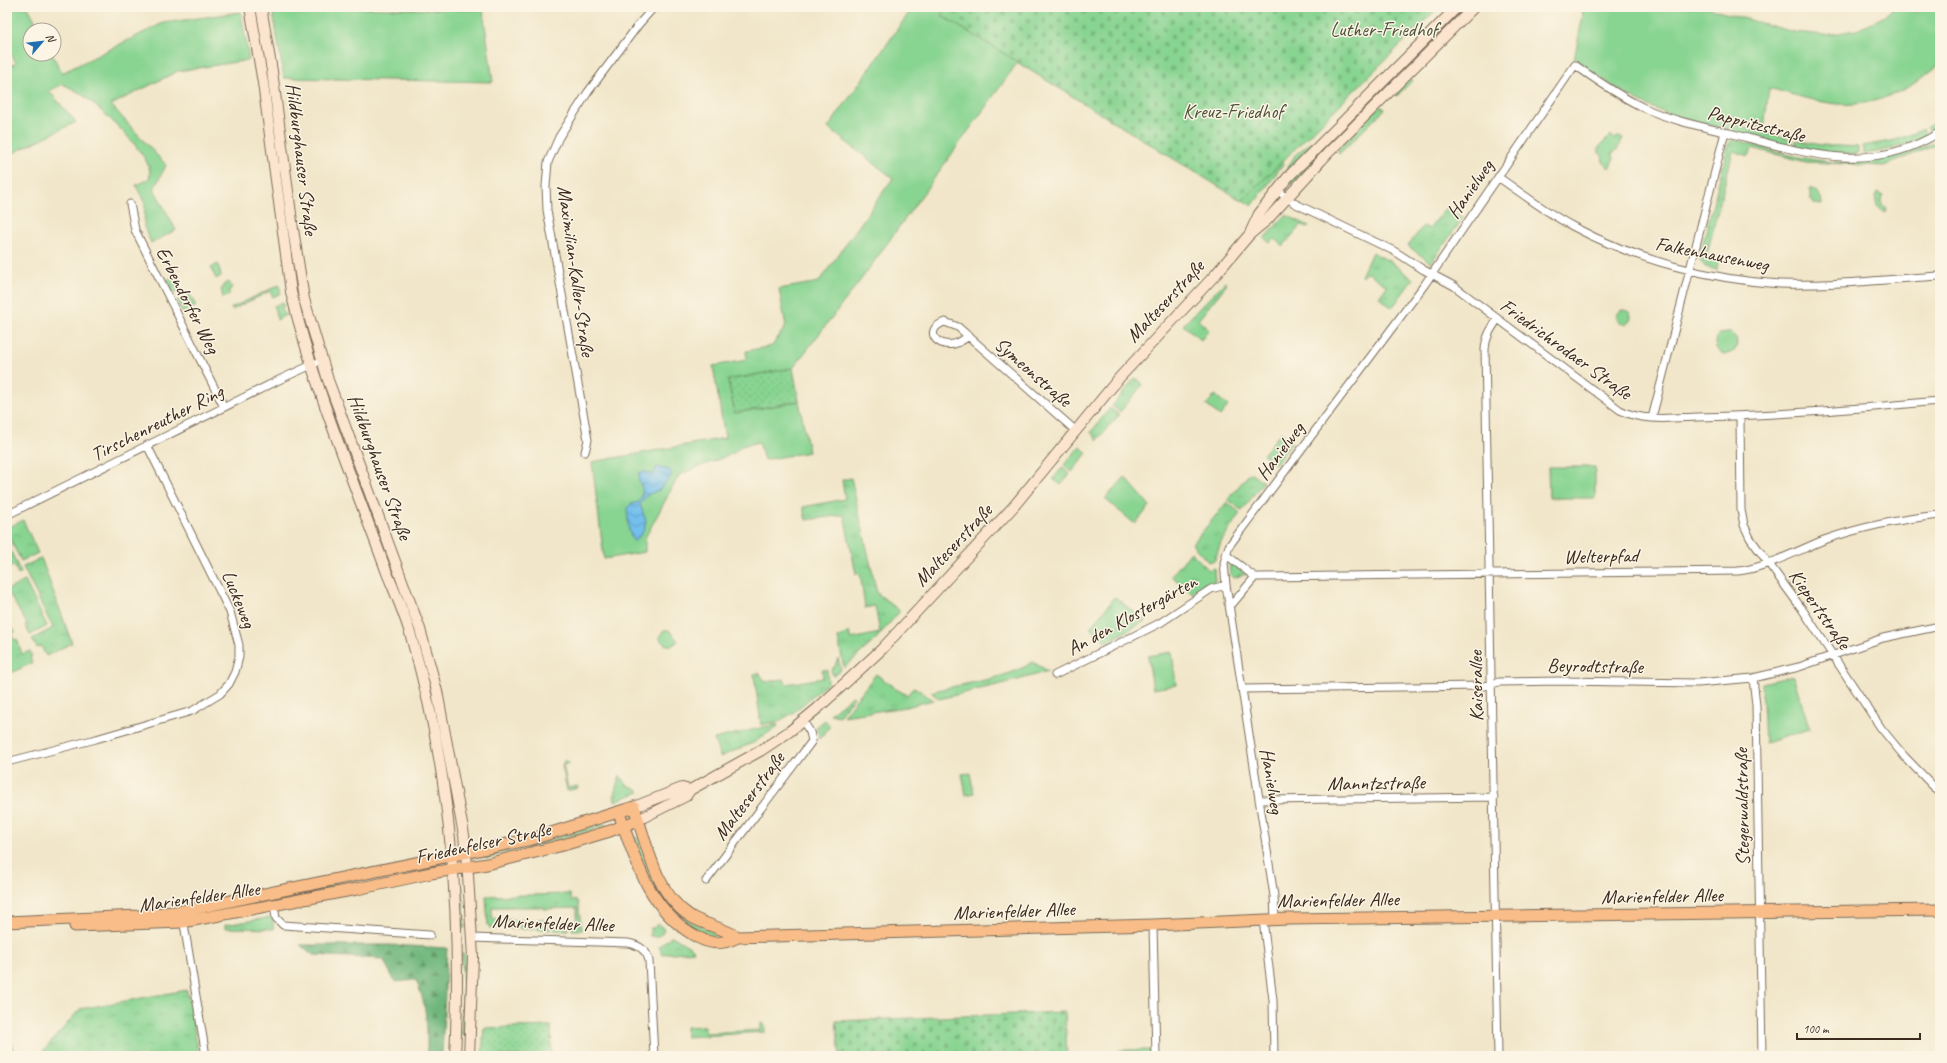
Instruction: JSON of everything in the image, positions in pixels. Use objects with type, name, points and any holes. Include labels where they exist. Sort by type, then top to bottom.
[{"type":"main road","name":"Hildburghauser Straße","points":[[250,7],[263,83],[292,292],[311,364],[412,638],[422,676],[446,802],[452,869]]},
{"type":"main road","name":"Hildburghauser Straße","points":[[261,7],[275,92],[301,287],[322,361],[420,629],[437,691],[468,867],[473,974],[469,1056]]},
{"type":"main road","name":"Malteserstraße","points":[[803,721],[856,674],[897,633],[1016,504],[1120,377],[1216,274],[1249,235],[1267,220],[1327,154],[1474,7]]},
{"type":"main road","name":"Malteserstraße","points":[[1249,235],[1259,214],[1277,190],[1454,10]]},
{"type":"main road","points":[[1454,10],[1459,22]]},
{"type":"main road","points":[[1377,88],[1385,96]]},
{"type":"main road","points":[[1319,146],[1327,154]]},
{"type":"main road","name":"Friedenfelser Straße","points":[[274,905],[468,867],[553,848],[623,826],[686,796],[690,790],[760,751],[803,721]]},
{"type":"main road","name":"Friedenfelser Straße","points":[[272,893],[532,839],[619,813],[682,788],[690,790]]},
{"type":"main road","name":"Marienfelder Allee","points":[[634,807],[657,874],[671,899],[687,913],[701,922],[738,937]]},
{"type":"main road","name":"Marienfelder Allee","points":[[619,813],[644,880],[657,902],[671,919],[685,930],[707,941],[725,943],[738,937],[1153,925],[1275,919],[1940,910]]},
{"type":"main road","points":[[452,869],[457,938],[457,1013],[455,1056]]},
{"type":"main road","name":"Marienfelder Allee","points":[[7,922],[138,916],[182,916],[272,893]]},
{"type":"main road","name":"Marienfelder Allee","points":[[7,929],[182,916],[274,905]]},
{"type":"main road","name":"Marienfelder Allee","points":[[457,938],[472,938]]},
{"type":"street","name":"Maximilian-Kaller-Straße","points":[[585,452],[588,440],[547,210],[547,173],[551,153],[574,112],[639,24],[654,7]]},
{"type":"street","name":"Pappritzstraße","points":[[1575,65],[1626,99],[1642,107],[1679,121],[1818,156],[1850,158],[1872,156],[1904,149],[1940,132]]},
{"type":"street","name":"Hanielweg","points":[[1275,919],[1274,900],[1228,603],[1225,555],[1229,546],[1431,274],[1575,65]]},
{"type":"street","points":[[1652,418],[1725,132]]},
{"type":"street","name":"Falkenhausenweg","points":[[1498,177],[1554,215],[1595,238],[1643,257],[1690,269],[1735,279],[1779,284],[1940,276]]},
{"type":"street","name":"Friedrichrodaer Straße","points":[[1277,190],[1286,198],[1394,251],[1431,274],[1454,286],[1620,410],[1634,416],[1652,418],[1740,417],[1940,401]]},
{"type":"street","name":"Erbendorfer Weg","points":[[130,204],[135,230],[224,407]]},
{"type":"street","name":"Kaiserallee","points":[[1498,318],[1489,332],[1485,349],[1498,1056]]},
{"type":"street","name":"Symeonstraße","points":[[968,337],[956,344],[941,344],[936,340],[934,329],[938,324],[944,322],[951,323],[968,337],[1076,431]]},
{"type":"street","name":"Tirschenreuther Ring","points":[[7,515],[311,364],[322,361]]},
{"type":"street","name":"Kiepertstraße","points":[[1740,417],[1742,520],[1750,538],[1834,656],[1883,731],[1906,758],[1940,793]]},
{"type":"street","name":"Luckeweg","points":[[7,762],[96,739],[192,711],[220,694],[229,684],[235,672],[239,657],[239,645],[230,612],[147,445]]},
{"type":"street","name":"Welterpfad","points":[[1254,577],[1738,571],[1748,570],[1857,530],[1908,518],[1940,515]]},
{"type":"street","points":[[1225,555],[1254,577],[1233,603],[1228,603]]},
{"type":"street","name":"An den Klostergärten","points":[[1055,675],[1086,661],[1160,623],[1211,589],[1226,585]]},
{"type":"street","name":"Beyrodtstraße","points":[[1242,689],[1484,686],[1499,682],[1560,681],[1698,683],[1753,678],[1799,668],[1883,638],[1940,626]]},
{"type":"street","name":"Stegerwaldstraße","points":[[1753,678],[1756,712],[1762,1056]]},
{"type":"street","name":"Malteserstraße","points":[[706,881],[812,741],[810,732],[803,721]]},
{"type":"street","name":"Manntzstraße","points":[[1259,800],[1494,797]]},
{"type":"street","name":"Marienfelder Allee","points":[[274,905],[276,918],[283,924],[430,935]]},
{"type":"street","points":[[182,916],[206,1056]]},
{"type":"street","points":[[1263,920],[1273,1000],[1274,1056]]},
{"type":"street","points":[[1153,925],[1156,1056]]},
{"type":"street","name":"Marienfelder Allee","points":[[472,938],[628,943],[640,947],[646,952],[649,961],[654,1056]]},
{"type":"green space","points":[[18,7],[28,7],[36,22],[22,22],[22,62],[56,62],[62,73],[163,23],[241,12],[249,60],[178,71],[111,105],[166,165],[154,189],[176,230],[151,243],[144,227],[145,204],[136,185],[142,183],[149,177],[149,166],[124,132],[82,94],[63,84],[49,91],[76,122],[7,156],[7,68],[16,63],[7,46],[7,13]]},
{"type":"green space","points":[[272,7],[483,10],[493,82],[284,78]]},
{"type":"green space","points":[[913,7],[945,7],[942,16],[1018,62],[863,277],[793,368],[728,380],[735,413],[799,401],[809,452],[764,460],[759,442],[741,446],[734,453],[679,475],[645,538],[645,552],[604,559],[592,462],[725,438],[713,366],[747,360],[746,351],[772,346],[786,326],[779,289],[819,282],[893,178],[828,128]]},
{"type":"green space","name":"Kreuz-Friedhof","points":[[945,7],[1439,7],[1242,201],[942,16]]},
{"type":"green space","points":[[1581,7],[1709,7],[1717,11],[1794,32],[1825,35],[1857,30],[1883,17],[1895,7],[1911,7],[1916,13],[1922,7],[1940,7],[1940,28],[1937,31],[1940,35],[1940,63],[1918,81],[1906,88],[1866,103],[1838,104],[1821,102],[1769,88],[1764,128],[1732,120],[1729,130],[1654,109],[1617,89],[1574,60],[1583,15]]},
{"type":"green space","points":[[1451,21],[1453,21],[1390,85],[1389,83]]},
{"type":"green space","points":[[1408,78],[1413,80],[1397,96],[1395,91]]},
{"type":"green space","points":[[1372,100],[1374,100],[1326,148],[1326,147]]},
{"type":"green space","points":[[1380,106],[1385,109],[1339,154],[1337,150]]},
{"type":"green space","points":[[1940,119],[1940,129],[1931,134],[1927,127]]},
{"type":"green space","points":[[1734,124],[1792,140],[1789,146],[1732,131]]},
{"type":"green space","points":[[1923,129],[1926,136],[1911,143],[1896,148],[1864,154],[1862,146],[1896,140]]},
{"type":"green space","points":[[1611,135],[1614,139],[1618,137],[1623,138],[1617,150],[1612,154],[1614,158],[1609,168],[1603,162],[1602,155],[1599,153],[1599,147]]},
{"type":"green space","points":[[1732,140],[1806,158],[1845,162],[1882,159],[1920,148],[1940,140],[1940,149],[1938,144],[1884,166],[1806,162],[1752,148],[1749,156],[1733,151],[1706,257],[1718,260],[1717,270],[1705,267],[1699,258],[1729,143]]},
{"type":"green space","points":[[1796,140],[1821,145],[1858,147],[1858,154],[1835,154],[1796,148]]},
{"type":"green space","points":[[1311,142],[1312,144],[1285,173],[1295,155]]},
{"type":"green space","points":[[1318,154],[1320,154],[1293,184],[1289,181]]},
{"type":"green space","points":[[1281,161],[1284,163],[1252,206],[1241,199]]},
{"type":"green space","points":[[1810,188],[1819,195],[1822,205],[1814,204],[1810,199]]},
{"type":"green space","points":[[1877,193],[1883,196],[1882,203],[1887,208],[1885,213],[1877,206],[1875,197]]},
{"type":"green space","points":[[1446,208],[1463,218],[1431,263],[1408,246],[1423,226],[1429,229]]},
{"type":"green space","points":[[1286,215],[1309,226],[1307,228],[1301,225],[1283,246],[1274,239],[1270,243],[1264,238]]},
{"type":"green space","points":[[1372,252],[1391,262],[1413,279],[1392,308],[1379,297],[1387,286],[1367,272],[1363,277],[1361,276]]},
{"type":"green space","points":[[218,264],[221,276],[216,279],[211,268]]},
{"type":"green space","points":[[173,277],[180,290],[174,293],[167,280]]},
{"type":"green space","points":[[229,282],[232,288],[229,290],[229,295],[223,298],[221,289],[224,287],[223,285]]},
{"type":"green space","points":[[1225,282],[1227,284],[1198,320],[1209,330],[1201,340],[1183,325]]},
{"type":"green space","points":[[279,285],[281,293],[273,297],[270,291],[232,310],[231,308]]},
{"type":"green space","points":[[190,295],[196,306],[183,313],[177,301]]},
{"type":"green space","points":[[283,302],[283,313],[286,315],[277,320],[274,306]]},
{"type":"green space","points":[[1621,310],[1627,310],[1631,314],[1631,320],[1627,324],[1621,324],[1617,320],[1617,314]]},
{"type":"green space","points":[[1726,332],[1734,335],[1737,343],[1734,351],[1726,354],[1718,351],[1715,343],[1718,335]]},
{"type":"green space","points":[[793,368],[799,401],[735,413],[728,380]]},
{"type":"green space","points":[[1135,378],[1143,384],[1120,412],[1112,406]]},
{"type":"green space","points":[[1215,395],[1228,406],[1220,416],[1206,405]]},
{"type":"green space","points":[[332,402],[379,529],[377,530],[330,403]]},
{"type":"green space","points":[[1110,408],[1119,415],[1097,440],[1091,432]]},
{"type":"green space","points":[[1281,432],[1292,442],[1275,464],[1263,455]]},
{"type":"green space","points":[[1080,446],[1087,453],[1072,472],[1064,465]]},
{"type":"green space","points":[[1548,467],[1595,467],[1595,498],[1549,498]]},
{"type":"green space","points":[[1062,468],[1070,474],[1061,485],[1053,479]]},
{"type":"green space","points":[[1250,473],[1263,482],[1242,511],[1228,499]]},
{"type":"green space","points":[[1125,477],[1150,506],[1135,524],[1105,499]]},
{"type":"green space","points":[[851,478],[877,593],[900,611],[874,641],[844,668],[838,638],[849,632],[851,639],[880,633],[875,606],[865,608],[860,573],[856,574],[844,515],[806,520],[803,507],[845,499],[842,480]]},
{"type":"green space","points":[[1227,502],[1240,513],[1221,542],[1215,560],[1208,562],[1192,544]]},
{"type":"green space","points":[[23,520],[38,553],[21,561],[7,533],[7,528]]},
{"type":"green space","points":[[7,543],[21,573],[18,574],[14,565],[7,568]]},
{"type":"green space","points":[[385,544],[416,629],[430,680],[428,680],[413,626],[383,545]]},
{"type":"green space","points":[[1191,552],[1209,570],[1214,568],[1215,581],[1203,585],[1192,593],[1171,576]]},
{"type":"green space","points":[[41,558],[72,643],[46,656],[41,646],[37,648],[32,639],[53,628],[23,567]]},
{"type":"green space","points":[[1229,561],[1247,574],[1234,578],[1230,575]]},
{"type":"green space","points":[[25,581],[47,626],[30,635],[25,625],[27,624],[7,590]]},
{"type":"green space","points":[[1115,597],[1145,621],[1107,642],[1090,628]]},
{"type":"green space","points":[[7,619],[12,630],[14,629],[15,632],[11,634],[14,640],[17,639],[22,654],[30,651],[32,663],[7,675]]},
{"type":"green space","points":[[664,630],[669,630],[678,641],[673,645],[665,644],[659,637]]},
{"type":"green space","points":[[1172,652],[1176,685],[1153,689],[1148,656]]},
{"type":"green space","points":[[838,658],[841,670],[833,676],[831,670],[835,666]]},
{"type":"green space","points":[[1033,662],[1048,671],[1022,679],[939,699],[931,692],[997,677]]},
{"type":"green space","points":[[822,670],[827,670],[828,683],[793,713],[779,721],[761,725],[754,674],[759,673],[766,682],[784,679],[786,684],[823,678]]},
{"type":"green space","points":[[876,674],[896,689],[907,695],[914,687],[933,700],[906,707],[843,716]]},
{"type":"green space","points":[[1793,676],[1810,729],[1765,743],[1762,683]]},
{"type":"green space","points":[[852,696],[854,697],[839,716],[830,714]]},
{"type":"green space","points":[[825,720],[830,726],[820,739],[816,727]]},
{"type":"green space","points":[[777,724],[778,726],[755,742],[720,757],[714,739]]},
{"type":"green space","points":[[565,760],[569,763],[563,765],[568,788],[578,786],[578,788],[567,791],[562,765]]},
{"type":"green space","points":[[970,773],[974,793],[966,795],[962,774]]},
{"type":"green space","points":[[620,775],[625,783],[640,792],[615,801],[614,794]]},
{"type":"green space","points":[[605,823],[606,826],[590,831],[486,859],[486,856],[522,848]]},
{"type":"green space","points":[[638,837],[678,911],[675,916],[661,899],[646,870],[633,839]]},
{"type":"green space","points":[[341,883],[343,887],[277,898],[278,897]]},
{"type":"green space","points":[[459,887],[462,887],[465,928],[462,928]]},
{"type":"green space","points":[[570,894],[571,900],[576,900],[578,902],[582,930],[572,930],[572,921],[577,921],[577,908],[543,909],[543,907],[492,907],[492,919],[499,919],[499,928],[490,928],[488,925],[486,896]]},
{"type":"green space","points":[[272,917],[274,929],[225,928],[225,925]]},
{"type":"green space","points":[[685,917],[702,927],[726,936],[713,936],[697,930],[681,922]]},
{"type":"green space","points":[[503,919],[517,920],[517,929],[503,928]]},
{"type":"green space","points":[[537,919],[543,919],[543,922],[551,922],[551,930],[537,929]]},
{"type":"green space","points":[[520,920],[533,920],[533,929],[520,929]]},
{"type":"green space","points":[[568,921],[568,930],[555,930],[555,922]]},
{"type":"green space","points":[[658,924],[664,931],[657,937],[650,936],[650,928],[654,928]]},
{"type":"green space","points":[[672,936],[694,951],[662,954],[659,946]]},
{"type":"green space","points":[[300,945],[389,945],[447,948],[442,1056],[427,1056],[427,1026],[425,1009],[416,980],[395,982],[383,959],[314,955]]},
{"type":"green space","points":[[461,954],[465,954],[467,1015],[466,1035],[461,1034],[463,987]]},
{"type":"green space","points":[[187,990],[199,1056],[39,1056],[80,1009]]},
{"type":"green space","points":[[1065,1012],[1067,1056],[840,1056],[836,1021]]},
{"type":"green space","points":[[761,1023],[765,1025],[765,1032],[686,1037],[686,1027],[705,1026],[705,1033],[761,1030]]},
{"type":"green space","points":[[551,1026],[552,1056],[482,1056],[484,1028]]},
{"type":"green space","points":[[10,1040],[14,1052],[7,1055],[7,1041]]},
{"type":"green space","points":[[1120,1050],[1150,1050],[1150,1056],[1120,1056]]},
{"type":"water","points":[[657,467],[670,470],[672,475],[659,490],[647,495],[640,504],[646,521],[644,530],[636,540],[633,541],[629,531],[627,508],[631,504],[639,502],[642,489],[639,481],[639,473],[644,471],[653,475]]},
{"type":"park label","name":"Luther-Friedhof","points":[[1384,29]]}]
